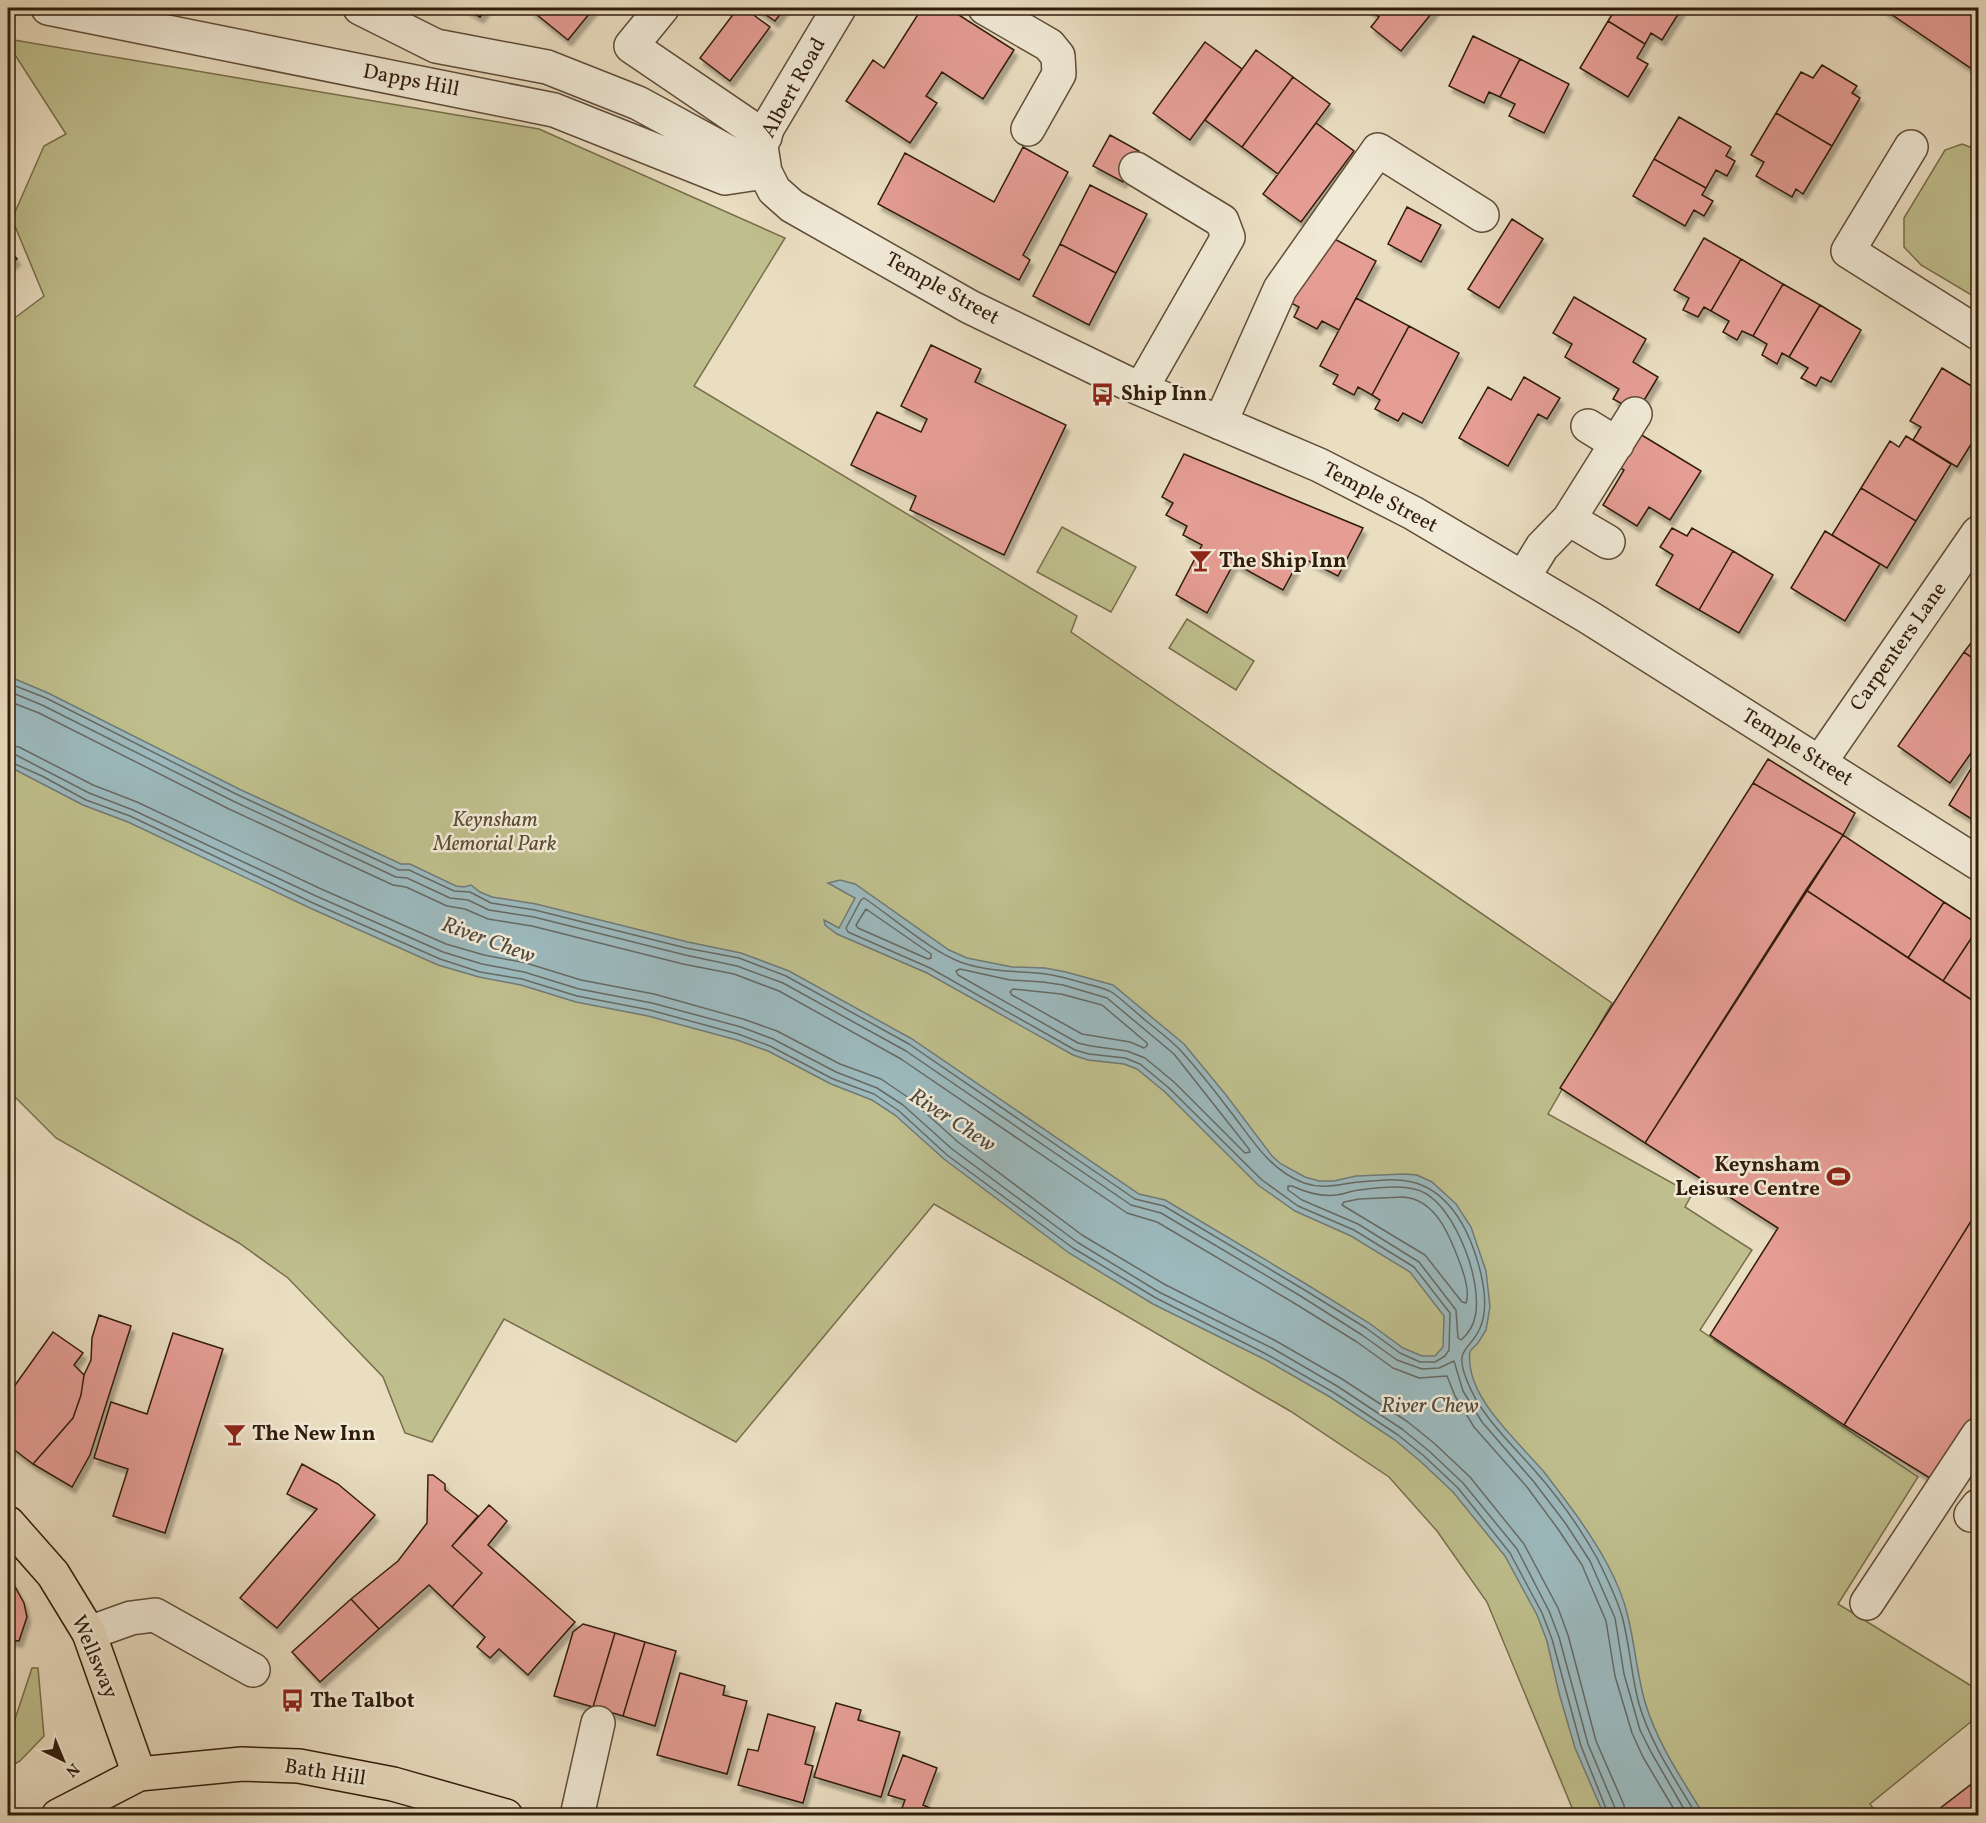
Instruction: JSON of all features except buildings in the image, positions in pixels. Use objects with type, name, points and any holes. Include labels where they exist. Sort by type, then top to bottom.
[{"type":"main road","name":"Wellsway","points":[[8,1523],[53,1574],[89,1633],[139,1774]]},
{"type":"main road","name":"Bath Hill","points":[[139,1774],[242,1764],[299,1766],[393,1784],[507,1815]]},
{"type":"main road","points":[[58,1815],[139,1774]]},
{"type":"street","name":"Dapps Hill","points":[[48,8],[554,110],[725,178],[765,172]]},
{"type":"street","points":[[360,8],[436,46],[547,67],[629,99],[765,172]]},
{"type":"street","points":[[662,8],[631,46],[765,137]]},
{"type":"street","name":"Albert Road","points":[[765,172],[761,146],[768,127],[839,8]]},
{"type":"street","points":[[985,8],[1049,45],[1058,56],[1059,74],[1028,129]]},
{"type":"street","points":[[1911,147],[1848,250],[1978,333]]},
{"type":"street","points":[[1220,423],[1280,289],[1378,150],[1482,215]]},
{"type":"street","points":[[1136,169],[1222,221],[1228,237],[1141,389]]},
{"type":"street","name":"Temple Street","points":[[765,172],[774,190],[792,206],[970,307],[1141,389],[1319,465],[1413,513],[1523,578],[1978,863]]},
{"type":"street","points":[[1523,578],[1542,547],[1569,519],[1635,414]]},
{"type":"street","points":[[1588,426],[1617,444]]},
{"type":"street","points":[[1569,519],[1608,542]]},
{"type":"street","name":"Carpenters Lane","points":[[1820,762],[1978,533]]},
{"type":"street","points":[[1867,1603],[1978,1435]]},
{"type":"street","points":[[89,1633],[131,1618],[155,1615],[254,1670]]},
{"type":"street","points":[[577,1815],[598,1723]]},
{"type":"green space","name":"Keynsham Memorial Park","points":[[8,39],[539,129],[785,238],[694,386],[1077,616],[1071,632],[1612,1003],[1548,1114],[1692,1194],[1685,1207],[1752,1250],[1700,1330],[1918,1477],[1838,1604],[1978,1690],[1978,1716],[1870,1804],[1878,1815],[1575,1815],[1487,1602],[1437,1531],[1389,1477],[1290,1411],[934,1204],[736,1442],[504,1319],[432,1442],[405,1433],[383,1377],[288,1278],[239,1243],[56,1138],[8,1090],[8,323],[44,296],[12,219],[44,146],[66,134],[8,44]]},
{"type":"green space","points":[[1962,144],[1978,150],[1978,299],[1921,265],[1904,247],[1904,218],[1945,150]]},
{"type":"green space","points":[[1062,527],[1136,567],[1111,612],[1037,572]]},
{"type":"green space","points":[[1187,619],[1254,661],[1236,690],[1169,648]]},
{"type":"green space","points":[[32,1668],[38,1668],[44,1736],[20,1761],[10,1767],[8,1766],[8,1740]]},
{"type":"water","name":"River Chew","points":[[8,676],[48,693],[239,789],[401,864],[410,864],[456,886],[471,885],[492,897],[536,904],[741,953],[789,971],[912,1039],[1139,1194],[1165,1200],[1369,1323],[1403,1348],[1422,1356],[1435,1356],[1443,1347],[1444,1316],[1410,1272],[1351,1236],[1295,1211],[1258,1185],[1165,1092],[1137,1069],[1124,1064],[1088,1060],[1073,1055],[927,973],[837,934],[825,925],[824,920],[839,928],[855,898],[828,883],[840,880],[855,884],[949,950],[967,958],[1012,967],[1045,968],[1113,985],[1184,1044],[1272,1156],[1281,1164],[1305,1177],[1319,1181],[1334,1181],[1356,1176],[1404,1174],[1417,1175],[1432,1182],[1456,1204],[1471,1227],[1486,1271],[1490,1307],[1486,1330],[1470,1351],[1470,1368],[1475,1384],[1484,1401],[1507,1432],[1544,1472],[1573,1510],[1607,1564],[1624,1604],[1642,1692],[1650,1717],[1671,1760],[1704,1815],[1604,1815],[1575,1748],[1547,1641],[1537,1615],[1505,1556],[1453,1492],[1395,1440],[1330,1397],[1266,1360],[1153,1304],[1069,1253],[944,1159],[895,1115],[872,1100],[831,1084],[768,1051],[737,1040],[648,1016],[576,1002],[521,985],[479,977],[438,965],[310,908],[128,822],[83,805],[8,766]]},
{"type":"place","name":"Ship Inn","points":[[1103,394]]},
{"type":"place","name":"The Ship Inn","points":[[1201,561]]},
{"type":"place","name":"Keynsham Leisure Centre","points":[[1838,1177]]},
{"type":"place","name":"The New Inn","points":[[234,1434]]},
{"type":"place","name":"The Talbot","points":[[292,1701]]}]
